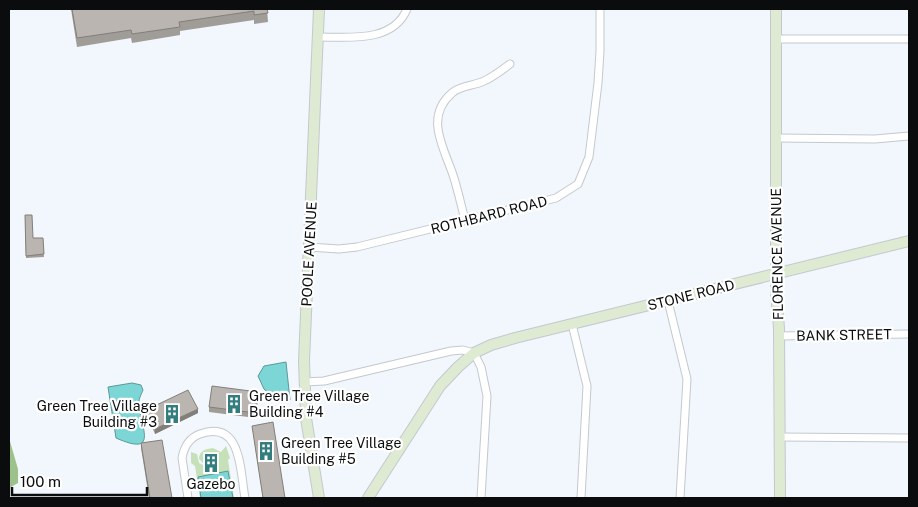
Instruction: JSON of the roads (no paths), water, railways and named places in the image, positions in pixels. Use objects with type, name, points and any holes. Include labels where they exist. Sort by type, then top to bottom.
[{"type":"street","name":"POOLE AVENUE","points":[[319,9],[304,382],[306,418],[319,498]]},
{"type":"street","points":[[319,37],[384,33],[400,21],[407,9]]},
{"type":"street","name":"ROTHBARD ROAD","points":[[309,247],[339,249],[357,247],[556,198],[578,184],[589,156],[598,83],[600,9]]},
{"type":"street","name":"FLORENCE AVENUE","points":[[776,9],[776,273],[780,498]]},
{"type":"street","points":[[776,39],[909,39]]},
{"type":"street","points":[[465,220],[454,177],[438,132],[441,107],[453,92],[466,86],[484,82],[510,64]]},
{"type":"street","points":[[777,138],[875,139],[909,136]]},
{"type":"street","name":"STONE ROAD","points":[[368,498],[440,386],[474,353],[491,345],[572,324],[909,241]]},
{"type":"street","points":[[668,300],[687,379],[680,498]]},
{"type":"street","points":[[572,324],[587,386],[580,498]]},
{"type":"street","name":"BANK STREET","points":[[778,336],[909,334]]},
{"type":"street","name":"STONE ROAD","points":[[304,382],[324,381],[451,351],[463,350],[474,353]]},
{"type":"street","points":[[474,353],[481,367],[487,396],[481,498]]},
{"type":"street","points":[[188,498],[182,458],[183,451],[186,444],[195,436],[215,432],[227,436],[234,444],[245,498]]},
{"type":"street","points":[[779,437],[909,438]]},
{"type":"water","points":[[286,362],[290,400],[278,402],[264,389],[258,376],[264,366]]},
{"type":"water","points":[[132,383],[141,385],[143,390],[139,403],[144,437],[143,442],[138,444],[116,438],[108,387]]},
{"type":"water","points":[[228,471],[233,498],[201,498],[198,477]]},
{"type":"place","name":"Green Tree Village Building #4","points":[[234,404]]},
{"type":"place","name":"Green Tree Village Building #3","points":[[172,414]]},
{"type":"place","name":"Green Tree Village Building #5","points":[[266,451]]},
{"type":"place","name":"Gazebo","points":[[211,463]]}]
